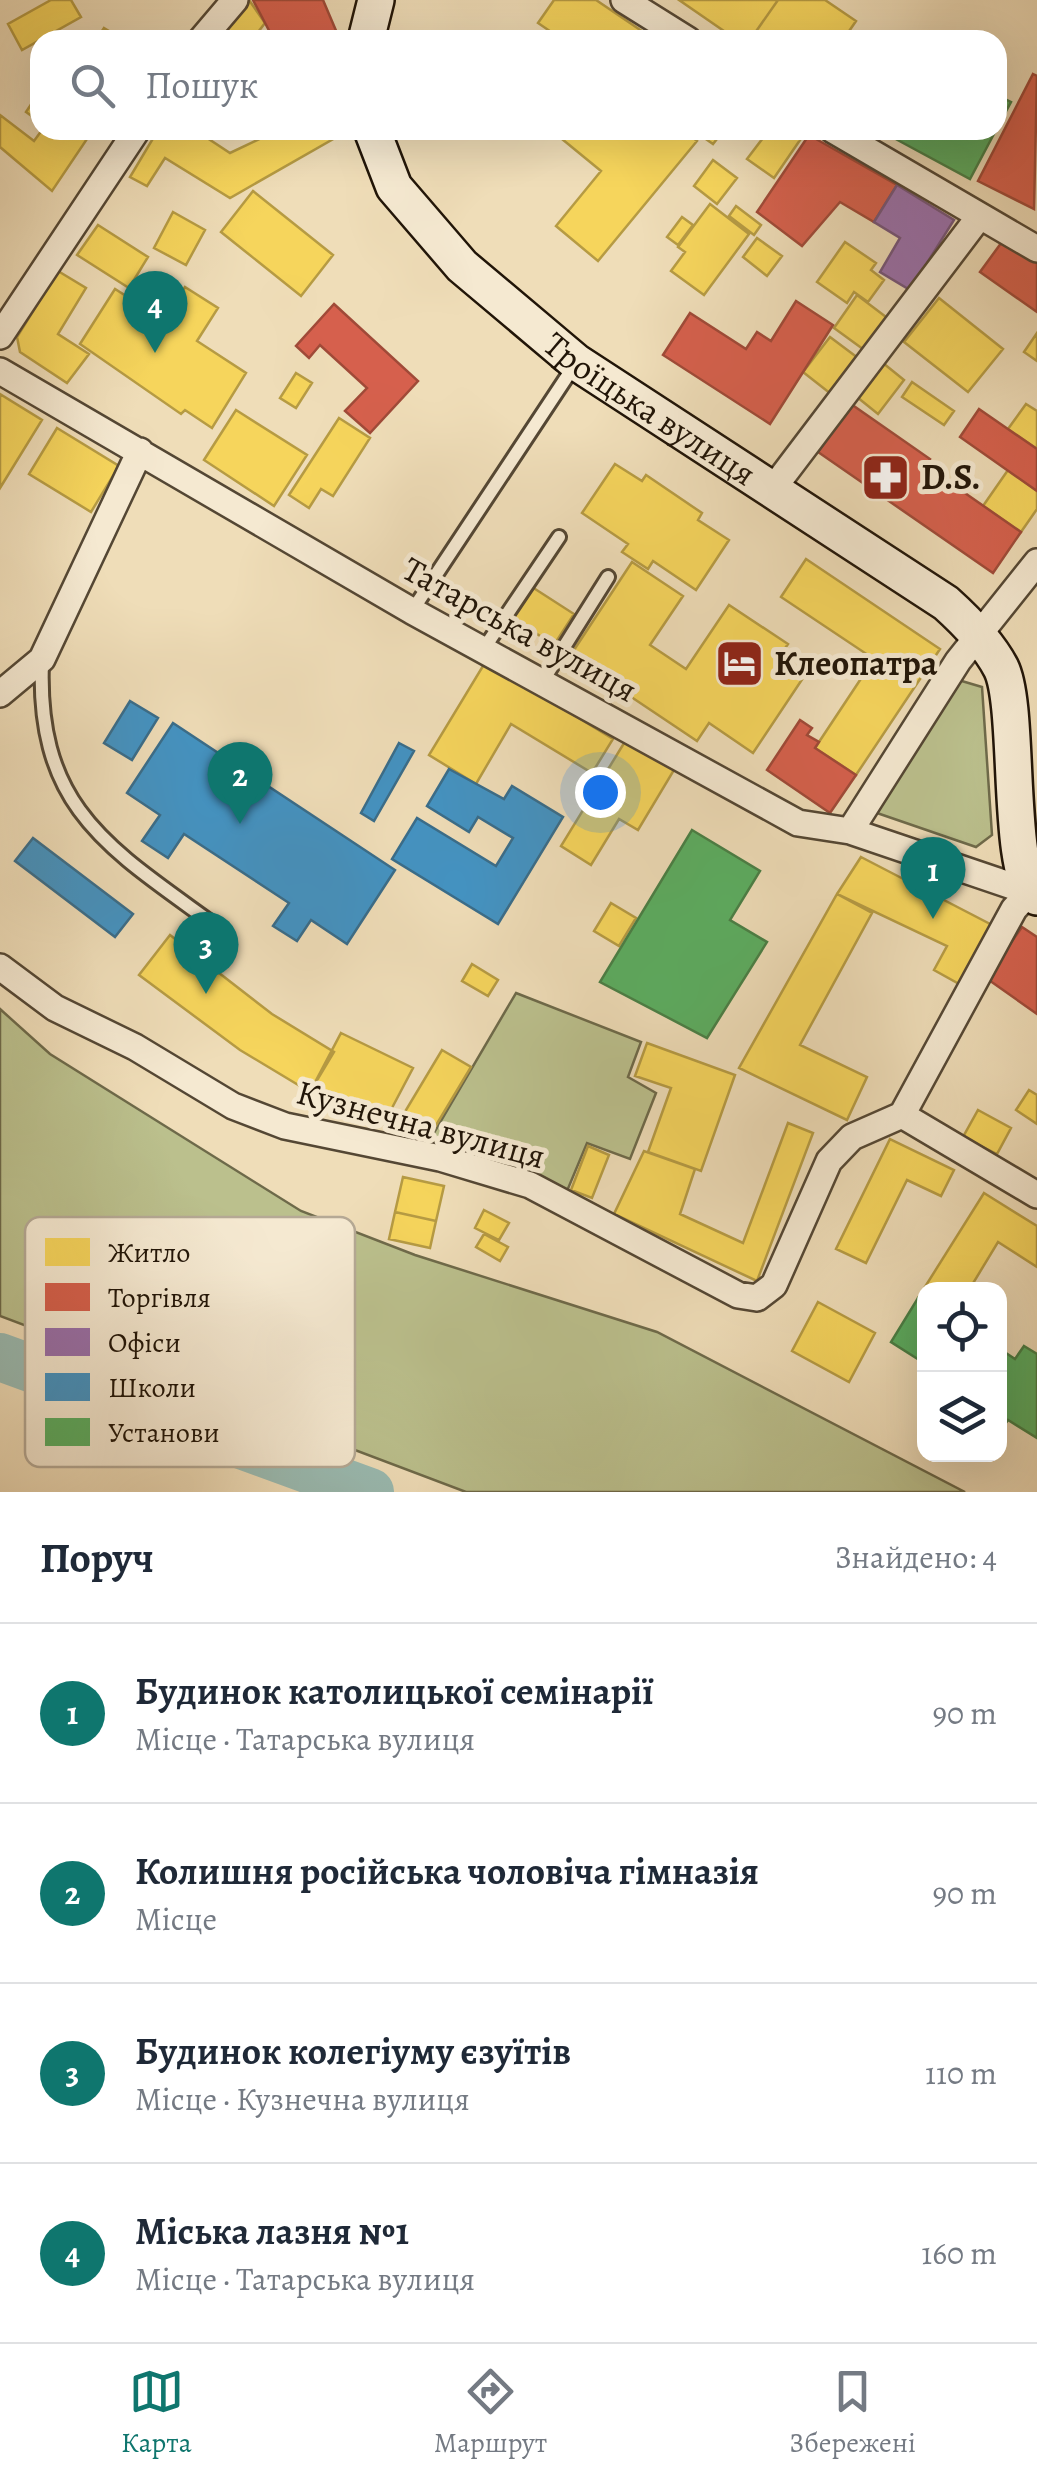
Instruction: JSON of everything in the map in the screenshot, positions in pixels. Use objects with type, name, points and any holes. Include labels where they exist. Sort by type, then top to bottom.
[{"type":"main road","points":[[368,30],[376,0]]},
{"type":"main road","name":"Троїцька вулиця","points":[[376,140],[394,187],[451,253],[576,362],[946,602],[979,638],[1003,671],[1022,860],[1034,895]]},
{"type":"street","points":[[210,30],[235,0]]},
{"type":"street","points":[[624,0],[672,30]]},
{"type":"street","points":[[0,336],[129,140]]},
{"type":"street","points":[[850,140],[1037,248]]},
{"type":"street","points":[[772,490],[979,217]]},
{"type":"street","name":"Татарська вулиця","points":[[0,371],[412,612],[798,823],[850,831],[1034,895]]},
{"type":"street","points":[[0,694],[42,658],[140,452]]},
{"type":"street","points":[[850,831],[958,661],[1037,562]]},
{"type":"street","points":[[1034,895],[1014,909],[902,1114],[1037,1195]]},
{"type":"street","name":"Кузнечна вулиця","points":[[0,966],[55,1008],[135,1047],[232,1106],[285,1126],[440,1158],[530,1185],[738,1296],[757,1298],[774,1285],[830,1161],[852,1137],[902,1114]]},
{"type":"lane","points":[[412,612],[576,362]]},
{"type":"lane","points":[[483,650],[558,537]]},
{"type":"lane","points":[[542,682],[608,577]]},
{"type":"lane","points":[[42,658],[40,698],[48,748],[66,793],[106,846],[216,926]]},
{"type":"green space","points":[[955,679],[982,687],[992,835],[976,847],[877,813]]},
{"type":"green space","points":[[516,993],[641,1042],[628,1077],[656,1093],[630,1159],[587,1143],[567,1191],[425,1148]]},
{"type":"green space","points":[[0,1009],[50,1054],[317,1217],[25,1217],[25,1325],[0,1316]]},
{"type":"green space","points":[[355,1232],[415,1255],[657,1332],[965,1492],[466,1492],[355,1450]]},
{"type":"building: Житло","points":[[51,0],[71,0],[81,17],[58,30],[30,30],[30,46],[22,50],[8,24]]},
{"type":"building: Житло","points":[[249,0],[265,23],[260,30],[223,30]]},
{"type":"building: Житло","points":[[554,0],[596,0],[640,30],[548,30],[538,23]]},
{"type":"building: Житло","points":[[679,0],[778,0],[757,30],[722,30]]},
{"type":"building: Житло","points":[[778,0],[825,0],[856,21],[850,30],[757,30]]},
{"type":"building: Житло","points":[[0,115],[30,140],[86,140],[52,191],[0,147]]},
{"type":"building: Житло","points":[[152,140],[210,140],[230,153],[257,140],[332,140],[230,198],[165,158],[147,186],[130,177]]},
{"type":"building: Житло","points":[[563,140],[697,141],[598,261],[556,226],[601,171]]},
{"type":"building: Житло","points":[[761,140],[800,140],[774,178],[747,159]]},
{"type":"building: Житло","points":[[713,160],[737,178],[717,204],[694,186]]},
{"type":"building: Житло","points":[[253,191],[333,255],[301,296],[221,232]]},
{"type":"building: Житло","points":[[710,204],[749,234],[704,295],[671,271],[685,252],[678,247]]},
{"type":"building: Житло","points":[[736,206],[761,225],[754,235],[729,216]]},
{"type":"building: Житло","points":[[173,212],[205,230],[186,265],[154,248]]},
{"type":"building: Житло","points":[[682,217],[693,225],[678,245],[667,237]]},
{"type":"building: Житло","points":[[98,225],[148,257],[129,288],[77,255]]},
{"type":"building: Житло","points":[[757,238],[782,256],[767,276],[743,257]]},
{"type":"building: Житло","points":[[845,242],[876,263],[871,270],[884,280],[868,302],[854,292],[847,303],[817,282]]},
{"type":"building: Житло","points":[[58,271],[86,288],[58,334],[89,354],[67,383],[20,352],[17,337]]},
{"type":"building: Житло","points":[[185,287],[218,308],[197,341],[246,373],[212,428],[185,410],[181,414],[80,344],[115,289],[164,320]]},
{"type":"building: Житло","points":[[857,295],[890,320],[867,352],[834,328]]},
{"type":"building: Житло","points":[[939,298],[1003,349],[968,392],[904,342]]},
{"type":"building: Житло","points":[[1037,333],[1037,361],[1024,352]]},
{"type":"building: Житло","points":[[830,337],[858,358],[831,394],[803,372]]},
{"type":"building: Житло","points":[[883,363],[904,380],[878,414],[857,397]]},
{"type":"building: Житло","points":[[296,373],[312,383],[296,408],[280,398]]},
{"type":"building: Житло","points":[[912,382],[954,411],[944,425],[902,397]]},
{"type":"building: Житло","points":[[0,394],[42,420],[0,488]]},
{"type":"building: Житло","points":[[1026,404],[1037,411],[1037,449],[1008,429]]},
{"type":"building: Житло","points":[[236,410],[307,455],[274,506],[204,460]]},
{"type":"building: Житло","points":[[339,418],[370,438],[333,496],[321,489],[309,508],[289,495]]},
{"type":"building: Житло","points":[[57,428],[119,466],[91,512],[29,474]]},
{"type":"building: Житло","points":[[615,464],[642,481],[646,475],[702,513],[698,520],[729,540],[696,590],[653,561],[648,569],[622,552],[628,544],[582,513]]},
{"type":"building: Житло","points":[[1008,470],[1037,491],[1037,509],[1021,532],[983,506]]},
{"type":"building: Житло","points":[[806,559],[940,649],[856,775],[815,748],[874,659],[781,597]]},
{"type":"building: Житло","name":"Клеопатра","points":[[632,562],[683,596],[650,645],[686,669],[729,605],[788,644],[779,657],[805,675],[753,753],[709,723],[697,741],[570,656]]},
{"type":"building: Житло","points":[[532,587],[574,614],[554,645],[511,617]]},
{"type":"building: Житло","points":[[486,661],[613,739],[592,773],[511,724],[476,784],[429,755]]},
{"type":"building: Житло","points":[[629,735],[677,765],[638,830],[619,819],[591,865],[561,846]]},
{"type":"building: Житло","points":[[861,857],[992,925],[961,985],[934,970],[947,946],[837,894]]},
{"type":"building: Житло","points":[[837,894],[872,913],[800,1045],[867,1077],[847,1120],[739,1068]]},
{"type":"building: Житло","points":[[611,903],[636,918],[619,946],[594,931]]},
{"type":"building: Житло","points":[[170,935],[272,1014],[334,1052],[310,1092],[240,1050],[139,975]]},
{"type":"building: Житло","points":[[472,964],[498,980],[488,996],[462,981]]},
{"type":"building: Житло","points":[[341,1033],[413,1068],[383,1125],[310,1092]]},
{"type":"building: Житло","points":[[647,1043],[735,1075],[701,1171],[648,1152],[671,1088],[635,1076]]},
{"type":"building: Житло","points":[[442,1050],[471,1067],[423,1147],[394,1130]]},
{"type":"building: Житло","points":[[1029,1090],[1037,1095],[1037,1124],[1016,1110]]},
{"type":"building: Житло","points":[[978,1110],[1011,1128],[997,1154],[963,1137]]},
{"type":"building: Житло","points":[[788,1123],[813,1133],[757,1281],[614,1214],[644,1151],[695,1169],[680,1214],[743,1243]]},
{"type":"building: Житло","points":[[890,1139],[954,1170],[941,1196],[907,1180],[866,1263],[836,1249]]},
{"type":"building: Житло","points":[[588,1146],[609,1155],[592,1198],[571,1190]]},
{"type":"building: Житло","points":[[403,1177],[444,1186],[436,1221],[395,1212]]},
{"type":"building: Житло","points":[[984,1193],[1037,1226],[1037,1267],[998,1242],[974,1282],[928,1282]]},
{"type":"building: Житло","points":[[484,1210],[509,1223],[499,1240],[475,1228]]},
{"type":"building: Житло","points":[[395,1212],[436,1221],[430,1248],[389,1239]]},
{"type":"building: Житло","points":[[484,1234],[508,1247],[500,1261],[476,1247]]},
{"type":"building: Житло","points":[[818,1302],[875,1333],[849,1382],[792,1351]]},
{"type":"building: Торгівля","points":[[253,0],[323,0],[336,30],[269,30]]},
{"type":"building: Торгівля","points":[[1033,74],[1037,76],[1034,209],[978,181],[999,140],[1007,140],[1007,125]]},
{"type":"building: Торгівля","points":[[806,140],[818,140],[897,185],[874,222],[840,202],[802,246],[757,212]]},
{"type":"building: Торгівля","points":[[1007,235],[1037,256],[1037,312],[980,272]]},
{"type":"building: Торгівля","points":[[796,301],[833,325],[770,424],[663,355],[690,313],[746,349],[757,332],[771,341]]},
{"type":"building: Торгівля","points":[[334,304],[418,381],[370,433],[345,411],[367,388],[320,345],[309,358],[296,346]]},
{"type":"building: Торгівля","points":[[851,404],[930,459],[926,466],[1021,532],[993,573],[818,452]]},
{"type":"building: Торгівля","points":[[979,409],[1037,449],[1037,491],[960,437]]},
{"type":"building: Торгівля","points":[[800,720],[812,728],[807,735],[819,742],[815,748],[856,775],[830,813],[767,770]]},
{"type":"building: Торгівля","points":[[1022,927],[1037,937],[1037,1014],[986,978]]},
{"type":"building: Офіси","points":[[897,185],[954,220],[910,290],[880,272],[900,238],[874,222]]},
{"type":"building: Школи","points":[[130,701],[158,718],[132,760],[104,743]]},
{"type":"building: Школи","points":[[173,723],[395,870],[347,944],[311,920],[297,941],[273,926],[289,903],[184,834],[168,858],[142,841],[160,815],[127,793]]},
{"type":"building: Школи","points":[[399,743],[414,751],[374,821],[361,813]]},
{"type":"building: Школи","points":[[449,769],[504,799],[512,786],[563,817],[498,924],[392,859],[417,818],[496,866],[513,838],[478,817],[469,832],[427,806]]},
{"type":"building: Школи","points":[[33,838],[133,914],[115,937],[15,861]]},
{"type":"building: Установи","points":[[898,140],[991,140],[970,179]]},
{"type":"building: Установи","points":[[692,830],[760,871],[730,920],[767,942],[707,1038],[600,982]]},
{"type":"building: Установи","points":[[917,1300],[917,1359],[891,1342]]},
{"type":"building: Установи","points":[[1024,1346],[1037,1354],[1037,1438],[1007,1421],[1007,1354],[1015,1359]]},
{"type":"waterway","points":[[0,1357],[25,1366]]},
{"type":"waterway","points":[[301,1467],[370,1492]]},
{"type":"place","name":"Міська лазня №1","points":[[155,353]]},
{"type":"place","name":"D.S.","points":[[886,477]]},
{"type":"place","name":"Клеопатра","points":[[739,663]]},
{"type":"place","name":"Колишня російська чоловіча гімназія","points":[[240,824]]},
{"type":"place","name":"Будинок католицької семінарії","points":[[933,919]]},
{"type":"place","name":"Будинок колегіуму єзуїтів","points":[[206,994]]}]
